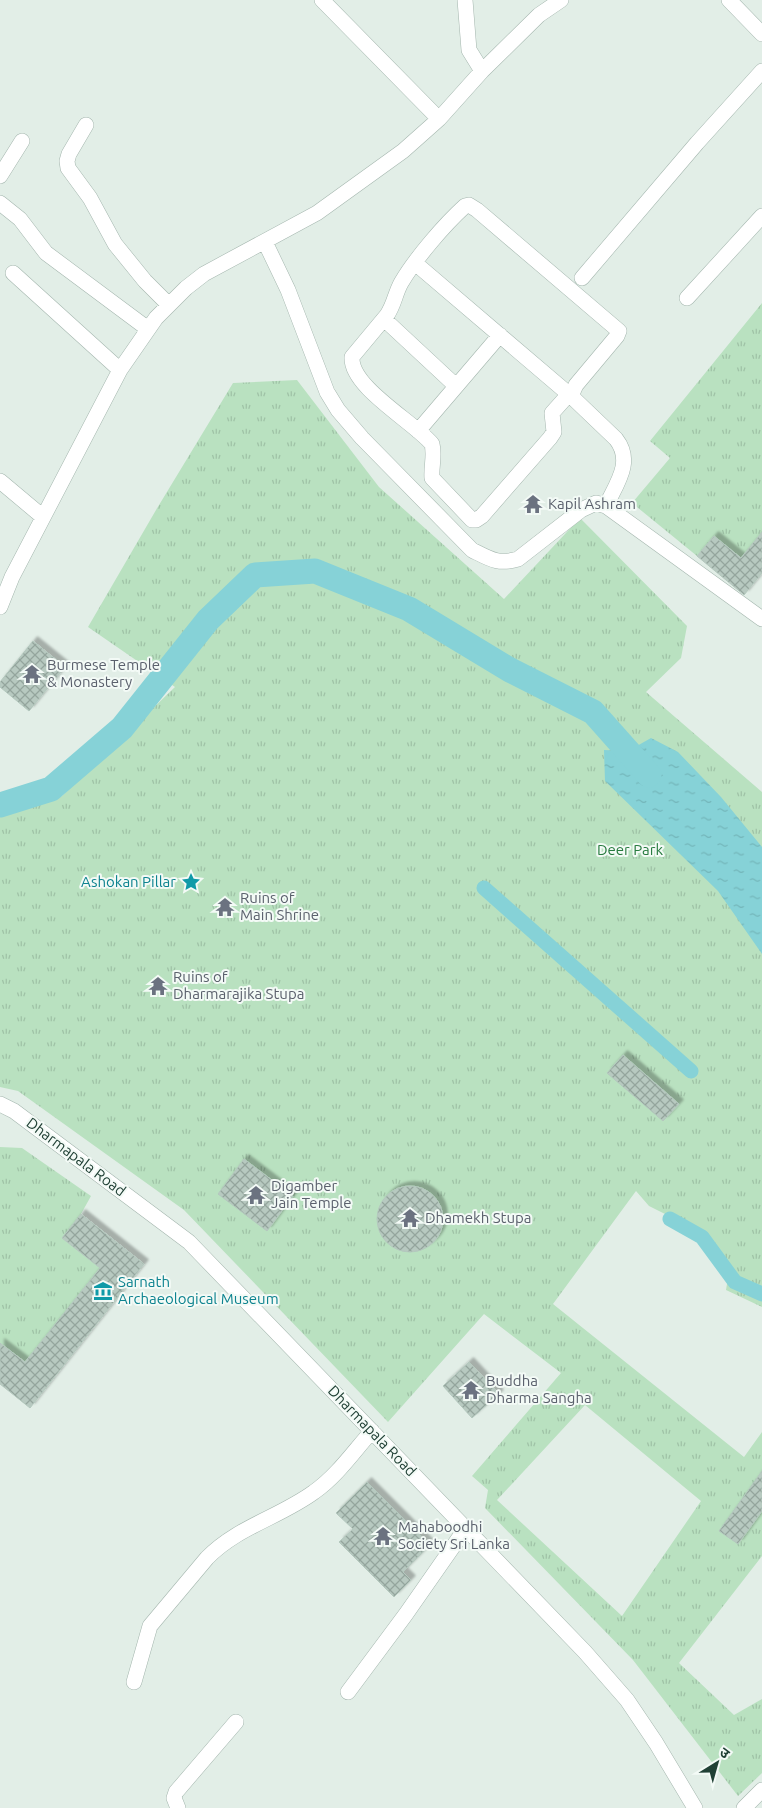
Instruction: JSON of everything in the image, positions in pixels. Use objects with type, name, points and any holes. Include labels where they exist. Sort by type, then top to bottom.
[{"type":"street","points":[[322,0],[439,119]]},
{"type":"street","points":[[465,0],[469,50],[482,71]]},
{"type":"street","points":[[0,607],[12,577],[120,370],[156,318],[186,288],[204,274],[317,213],[403,151],[439,119],[482,71],[539,16],[561,0]]},
{"type":"street","points":[[729,0],[762,34]]},
{"type":"street","points":[[582,278],[697,143],[762,71]]},
{"type":"street","points":[[86,125],[69,154],[68,168],[90,198],[115,244],[145,281],[169,305]]},
{"type":"street","points":[[0,176],[22,141]]},
{"type":"street","points":[[0,203],[20,219],[46,253],[148,329]]},
{"type":"street","points":[[469,205],[619,331],[617,336],[576,384],[570,395],[552,413],[554,432],[482,516],[476,520],[472,520],[432,478],[431,470],[434,457],[432,444],[363,383],[352,362],[352,357],[391,310],[396,293],[415,262],[459,211],[469,205]]},
{"type":"street","points":[[687,298],[762,216]]},
{"type":"street","points":[[265,242],[288,290],[327,392],[338,410],[369,445],[472,550],[495,562],[509,562],[518,559],[581,510],[596,503],[606,506],[762,619]]},
{"type":"street","points":[[415,262],[570,395],[616,439],[622,447],[624,463],[622,472],[606,506]]},
{"type":"street","points":[[12,274],[120,370]]},
{"type":"street","points":[[384,319],[456,386]]},
{"type":"street","points":[[418,431],[500,335]]},
{"type":"street","points":[[0,481],[43,517]]},
{"type":"street","name":"Dharmapala Road","points":[[0,1104],[14,1111],[189,1242],[611,1680],[646,1727],[695,1808]]},
{"type":"street","points":[[134,1682],[150,1626],[207,1558],[215,1550],[242,1532],[287,1509],[313,1493],[332,1476],[372,1431]]},
{"type":"street","points":[[348,1692],[406,1614],[466,1528]]},
{"type":"street","points":[[178,1808],[174,1798],[176,1792],[236,1722]]},
{"type":"street","points":[[744,1808],[762,1790]]},
{"type":"green space","points":[[762,303],[762,533],[741,558],[714,536],[697,556],[632,503],[670,458],[650,441]]},
{"type":"green space","name":"Deer Park","points":[[297,380],[379,487],[504,599],[580,518],[687,626],[681,658],[646,692],[762,792],[762,1307],[726,1290],[730,1266],[697,1230],[649,1206],[636,1191],[553,1304],[744,1457],[762,1432],[762,1556],[679,1663],[734,1715],[762,1699],[762,1773],[738,1796],[633,1660],[485,1508],[488,1490],[472,1476],[561,1373],[484,1314],[388,1422],[184,1210],[18,1091],[0,1087],[0,816],[62,796],[175,687],[88,627],[233,383]],"holes":[[[585,1405],[701,1501],[622,1616],[497,1500]]]},
{"type":"green space","points":[[0,1147],[22,1148],[91,1196],[81,1214],[62,1238],[100,1268],[25,1362],[0,1343]]},
{"type":"water","points":[[651,738],[678,752],[721,797],[762,847],[762,954],[718,891],[605,781],[604,750],[628,751]]},
{"type":"building","points":[[762,532],[762,573],[744,595],[697,556],[714,536],[741,558]]},
{"type":"building","name":"Burmese Temple & Monastery","points":[[33,641],[65,667],[29,711],[0,687],[0,682]]},
{"type":"building","points":[[623,1055],[679,1104],[663,1121],[607,1073]]},
{"type":"building","name":"Digamber Jain Temple","points":[[244,1159],[293,1196],[267,1231],[218,1194]]},
{"type":"building","name":"Dhamekh Stupa","points":[[410,1186],[423,1188],[438,1201],[441,1206],[443,1219],[441,1232],[428,1247],[423,1250],[410,1252],[397,1250],[382,1237],[379,1232],[377,1219],[379,1206],[392,1191],[397,1188]]},
{"type":"building","name":"Sarnath Archaeological Museum","points":[[81,1214],[144,1264],[30,1408],[0,1384],[0,1343],[25,1362],[100,1268],[62,1238]]},
{"type":"building","name":"Buddha Dharma Sangha","points":[[469,1362],[499,1394],[472,1418],[443,1386]]},
{"type":"building","points":[[762,1471],[762,1511],[738,1544],[719,1531]]},
{"type":"building","name":"Mahaboodhi Society Sri Lanka","points":[[367,1482],[430,1545],[403,1572],[411,1580],[394,1597],[339,1542],[353,1529],[336,1513]]},
{"type":"waterway","points":[[0,805],[51,789],[122,728],[208,620],[255,575],[315,571],[409,609],[510,670],[593,712],[649,775]]},
{"type":"waterway","points":[[484,888],[691,1071]]},
{"type":"waterway","points":[[670,1219],[702,1237],[735,1282],[762,1294]]},
{"type":"place","name":"Kapil Ashram","points":[[533,504]]},
{"type":"place","name":"Burmese Temple & Monastery","points":[[32,674]]},
{"type":"place","name":"Ashokan Pillar","points":[[191,882]]},
{"type":"place","name":"Ruins of Main Shrine","points":[[225,907]]},
{"type":"place","name":"Ruins of Dharmarajika Stupa","points":[[158,986]]},
{"type":"place","name":"Digamber Jain Temple","points":[[256,1195]]},
{"type":"place","name":"Dhamekh Stupa","points":[[410,1218]]},
{"type":"place","name":"Sarnath Archaeological Museum","points":[[103,1291]]},
{"type":"place","name":"Buddha Dharma Sangha","points":[[471,1390]]},
{"type":"place","name":"Mahaboodhi Society Sri Lanka","points":[[383,1536]]}]
